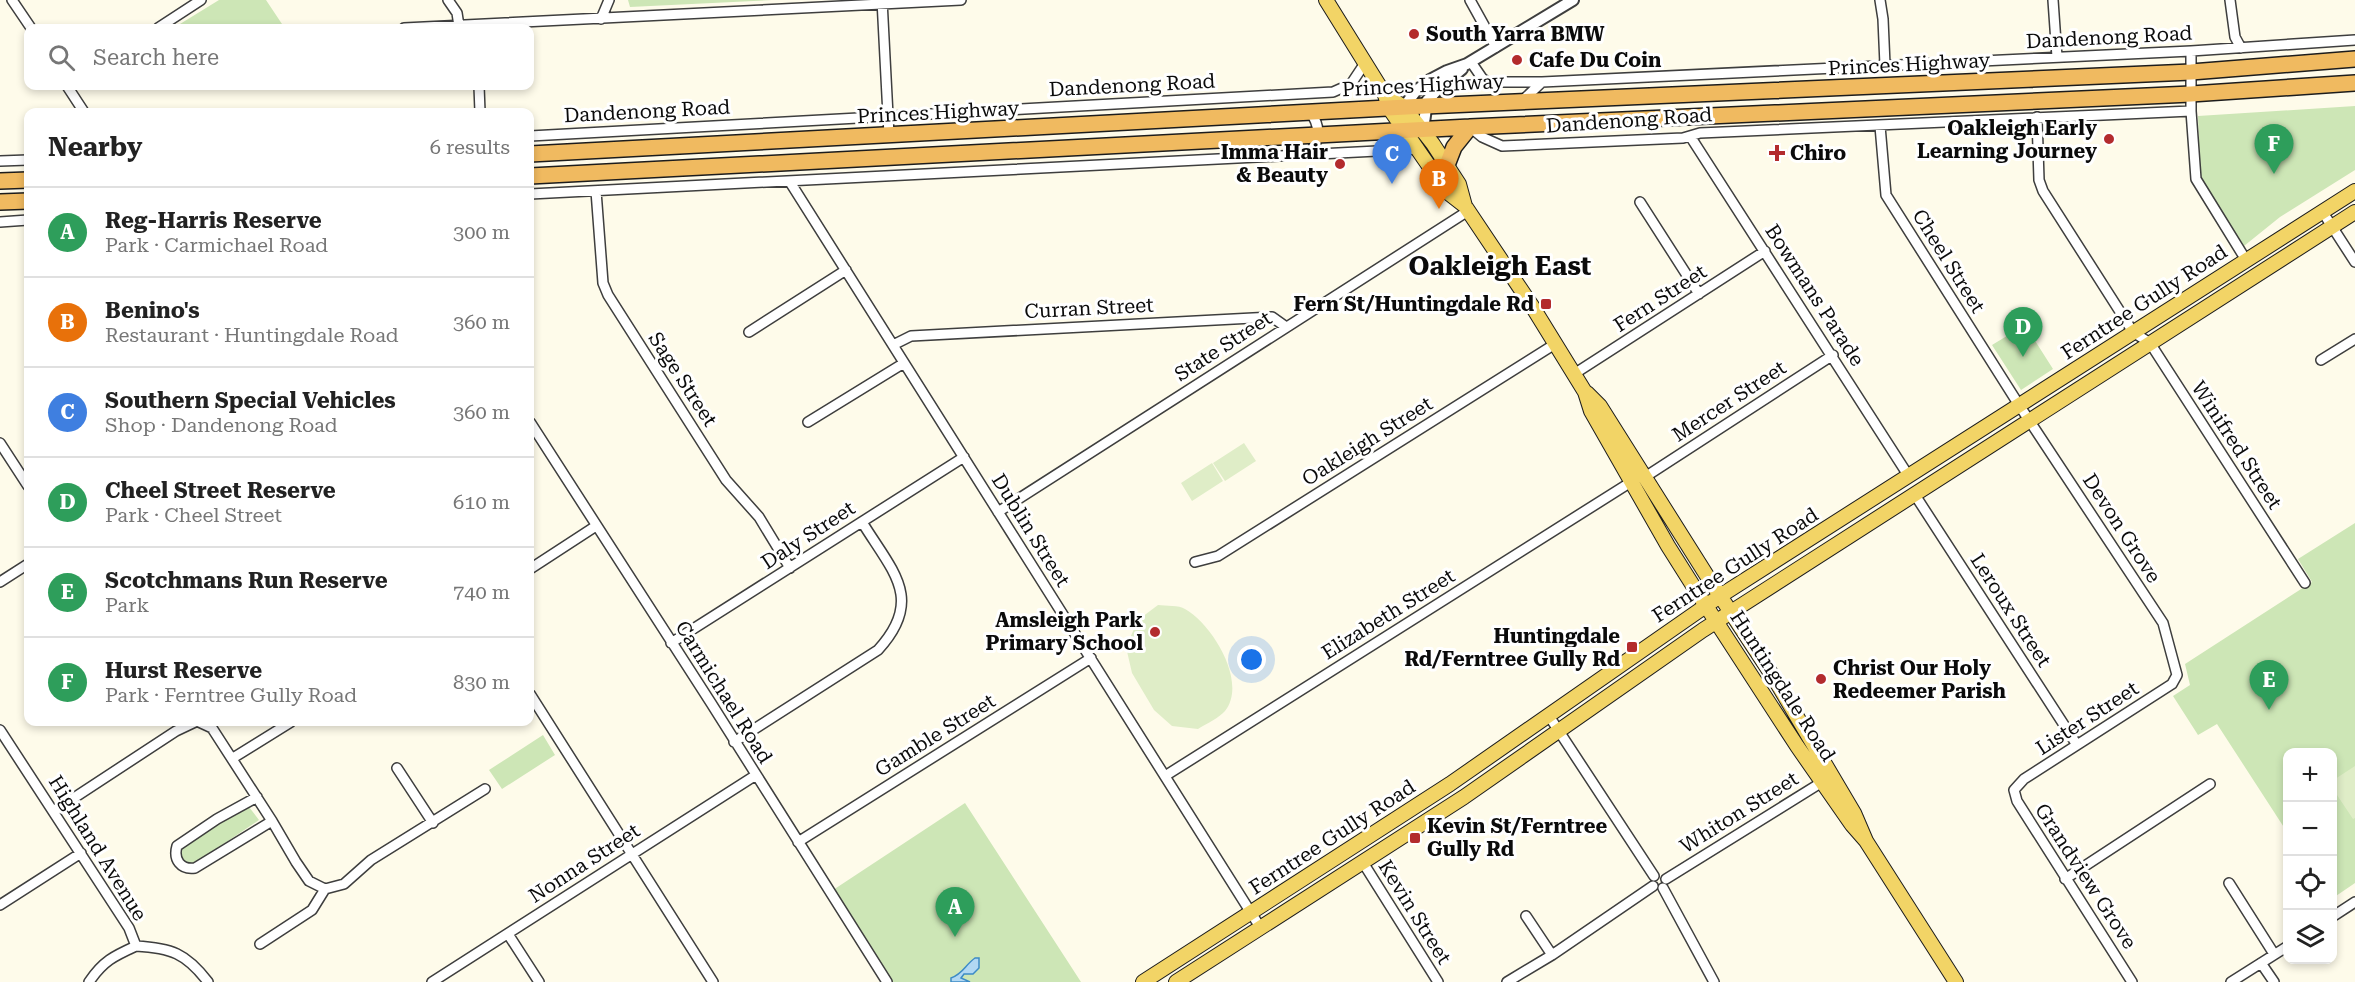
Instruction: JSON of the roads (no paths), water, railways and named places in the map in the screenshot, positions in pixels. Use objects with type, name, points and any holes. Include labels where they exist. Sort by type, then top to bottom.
[{"type":"highway","name":"Princes Highway","points":[[534,154],[1310,112],[1393,103],[1425,106],[2191,72],[2355,59]]},
{"type":"highway","points":[[534,176],[1470,127],[2191,94],[2355,83]]},
{"type":"highway","points":[[1447,165],[1454,147],[1470,127]]},
{"type":"highway","points":[[0,181],[24,180]]},
{"type":"highway","points":[[0,202],[24,201]]},
{"type":"main road","name":"Huntingdale Road","points":[[1326,0],[1393,103],[1422,130],[1447,165],[1459,184],[1467,208],[1585,392],[1591,411],[1668,546],[1827,778]]},
{"type":"main road","name":"Huntingdale Road","points":[[1393,103],[1404,131],[1416,149],[1447,192],[1467,208]]},
{"type":"main road","name":"Ferntree Gully Road","points":[[1143,982],[1450,784],[1720,596],[2355,190]]},
{"type":"main road","name":"Ferntree Gully Road","points":[[1176,982],[1464,797],[1731,612],[2355,212]]},
{"type":"main road","name":"Huntingdale Road","points":[[1585,392],[1600,406],[1774,678],[1852,825],[1866,841],[1956,982]]},
{"type":"street","points":[[12,0],[28,24]]},
{"type":"street","points":[[164,24],[201,0]]},
{"type":"street","points":[[448,0],[457,13],[459,24]]},
{"type":"street","points":[[601,19],[609,0]]},
{"type":"street","points":[[523,24],[882,2],[961,0]]},
{"type":"street","points":[[1470,0],[1498,45]]},
{"type":"street","points":[[1422,130],[1425,106],[1437,89],[1469,63],[1573,0]]},
{"type":"street","points":[[1880,0],[1885,65]]},
{"type":"street","points":[[2053,0],[2057,57]]},
{"type":"street","points":[[2226,49],[2230,37],[2230,0]]},
{"type":"street","points":[[882,2],[889,135]]},
{"type":"street","points":[[2231,16],[2235,37],[2241,48]]},
{"type":"street","name":"Dandenong Road","points":[[1469,63],[1487,82],[1542,82],[2191,51],[2355,40]]},
{"type":"street","points":[[2191,51],[2191,111],[2196,179],[2246,260]]},
{"type":"street","name":"Dandenong Road","points":[[534,136],[1333,92],[1351,84],[1365,63]]},
{"type":"street","points":[[1393,103],[1447,71],[1469,63]]},
{"type":"street","name":"Dandenong Road","points":[[1521,102],[1542,82]]},
{"type":"street","points":[[71,90],[82,108]]},
{"type":"street","points":[[479,90],[480,108]]},
{"type":"street","name":"Dandenong Road","points":[[1470,127],[1482,137],[1502,146],[1690,136],[1700,133],[2191,111]]},
{"type":"street","points":[[1309,154],[1317,144],[1318,136],[1316,123],[1310,112]]},
{"type":"street","points":[[2037,117],[2039,180],[2043,191],[2133,332]]},
{"type":"street","name":"Cheel Street","points":[[1880,126],[1886,195],[2019,405]]},
{"type":"street","name":"Bowmans Parade","points":[[1690,136],[1833,355],[1908,475]]},
{"type":"street","points":[[534,194],[1416,149]]},
{"type":"street","points":[[975,153],[975,172]]},
{"type":"street","points":[[0,161],[24,160]]},
{"type":"street","name":"Dublin Street","points":[[790,182],[1260,927]]},
{"type":"street","name":"Sage Street","points":[[596,190],[603,283],[608,295],[726,480],[759,517],[790,568]]},
{"type":"street","points":[[1640,202],[1699,294]]},
{"type":"street","name":"State Street","points":[[998,512],[1467,208]]},
{"type":"street","points":[[2322,212],[2355,262]]},
{"type":"street","points":[[0,222],[24,220]]},
{"type":"street","name":"Fern Street","points":[[1574,374],[1765,251]]},
{"type":"street","points":[[749,332],[846,270]]},
{"type":"street","name":"Curran Street","points":[[893,345],[912,336],[1272,317],[1286,327]]},
{"type":"street","name":"Winifred Street","points":[[2133,332],[2150,343],[2305,583]]},
{"type":"street","points":[[2320,360],[2355,339]]},
{"type":"street","name":"Oakleigh Street","points":[[1196,562],[1218,556],[1555,344]]},
{"type":"street","name":"Mercer Street","points":[[1645,477],[1833,355]]},
{"type":"street","points":[[808,422],[904,363]]},
{"type":"street","name":"Devon Grove","points":[[2019,405],[2163,623],[2177,677]]},
{"type":"street","name":"Carmichael Road","points":[[534,428],[887,982]]},
{"type":"street","points":[[0,443],[24,480]]},
{"type":"street","name":"Daly Street","points":[[671,643],[964,458]]},
{"type":"street","name":"Elizabeth Street","points":[[1165,776],[1631,482]]},
{"type":"street","name":"Leroux Street","points":[[1915,495],[2077,745]]},
{"type":"street","points":[[734,742],[878,650],[891,636],[900,619],[903,603],[900,582],[862,522]]},
{"type":"street","points":[[534,566],[596,526]]},
{"type":"street","points":[[0,582],[24,567]]},
{"type":"street","name":"Gamble Street","points":[[798,842],[1090,658]]},
{"type":"street","name":"Lister Street","points":[[2015,788],[2024,779],[2167,688],[2177,677]]},
{"type":"street","points":[[534,700],[713,982]]},
{"type":"street","points":[[1549,716],[1653,881],[1659,889],[1664,884],[1714,982]]},
{"type":"street","points":[[54,811],[176,731],[188,726]]},
{"type":"street","points":[[207,726],[212,728],[233,758],[309,881],[325,889],[344,884],[371,860],[485,789]]},
{"type":"street","points":[[233,758],[285,726]]},
{"type":"street","name":"Highland Avenue","points":[[0,730],[3,741],[54,811],[129,928],[136,946],[164,948],[185,957],[208,982]]},
{"type":"street","points":[[397,768],[433,823]]},
{"type":"street","name":"Nonna Street","points":[[432,982],[756,775]]},
{"type":"street","name":"Whiton Street","points":[[1664,884],[1827,778]]},
{"type":"street","points":[[2065,879],[2210,784]]},
{"type":"street","name":"Grandview Grove","points":[[2015,788],[2017,801],[2132,982]]},
{"type":"street","points":[[257,797],[177,846],[175,852],[181,866],[187,869],[195,868],[272,821]]},
{"type":"street","points":[[0,905],[81,853]]},
{"type":"street","name":"Kevin Street","points":[[1362,861],[1438,982]]},
{"type":"street","points":[[1507,982],[1552,955],[1653,881]]},
{"type":"street","points":[[2229,883],[2274,954]]},
{"type":"street","points":[[260,944],[312,910],[325,889]]},
{"type":"street","points":[[2337,914],[2355,902]]},
{"type":"street","points":[[1526,916],[1552,955]]},
{"type":"street","points":[[508,933],[539,982]]},
{"type":"street","points":[[89,982],[108,958],[136,946]]},
{"type":"street","points":[[2231,982],[2283,949]]},
{"type":"street","points":[[2261,963],[2274,982]]},
{"type":"water","points":[[975,958],[979,958],[979,968],[973,974],[964,974],[961,978],[970,982],[951,982],[951,978]]},
{"type":"place","name":"South Yarra BMW","points":[[1414,34]]},
{"type":"place","name":"Cafe Du Coin","points":[[1517,60]]},
{"type":"place","name":"Oakleigh Early Learning Journey","points":[[2109,139]]},
{"type":"place","name":"Chiro","points":[[1777,153]]},
{"type":"place","name":"Imma Hair & Beauty","points":[[1340,164]]},
{"type":"place","name":"Hurst Reserve","points":[[2274,174]]},
{"type":"place","name":"Southern Special Vehicles","points":[[1392,184]]},
{"type":"place","name":"Benino's","points":[[1439,209]]},
{"type":"place","name":"Fern St/Huntingdale Rd","points":[[1546,304]]},
{"type":"place","name":"Cheel Street Reserve","points":[[2023,357]]},
{"type":"place","name":"Amsleigh Park Primary School","points":[[1155,632]]},
{"type":"place","name":"Huntingdale Rd/Ferntree Gully Rd","points":[[1632,647]]},
{"type":"place","name":"Christ Our Holy Redeemer Parish","points":[[1821,679]]},
{"type":"place","name":"Scotchmans Run Reserve","points":[[2269,710]]},
{"type":"place","name":"Kevin St/Ferntree Gully Rd","points":[[1415,838]]},
{"type":"place","name":"Reg-Harris Reserve","points":[[955,937]]},
{"type":"district","name":"Oakleigh East","points":[[1500,266]]}]
